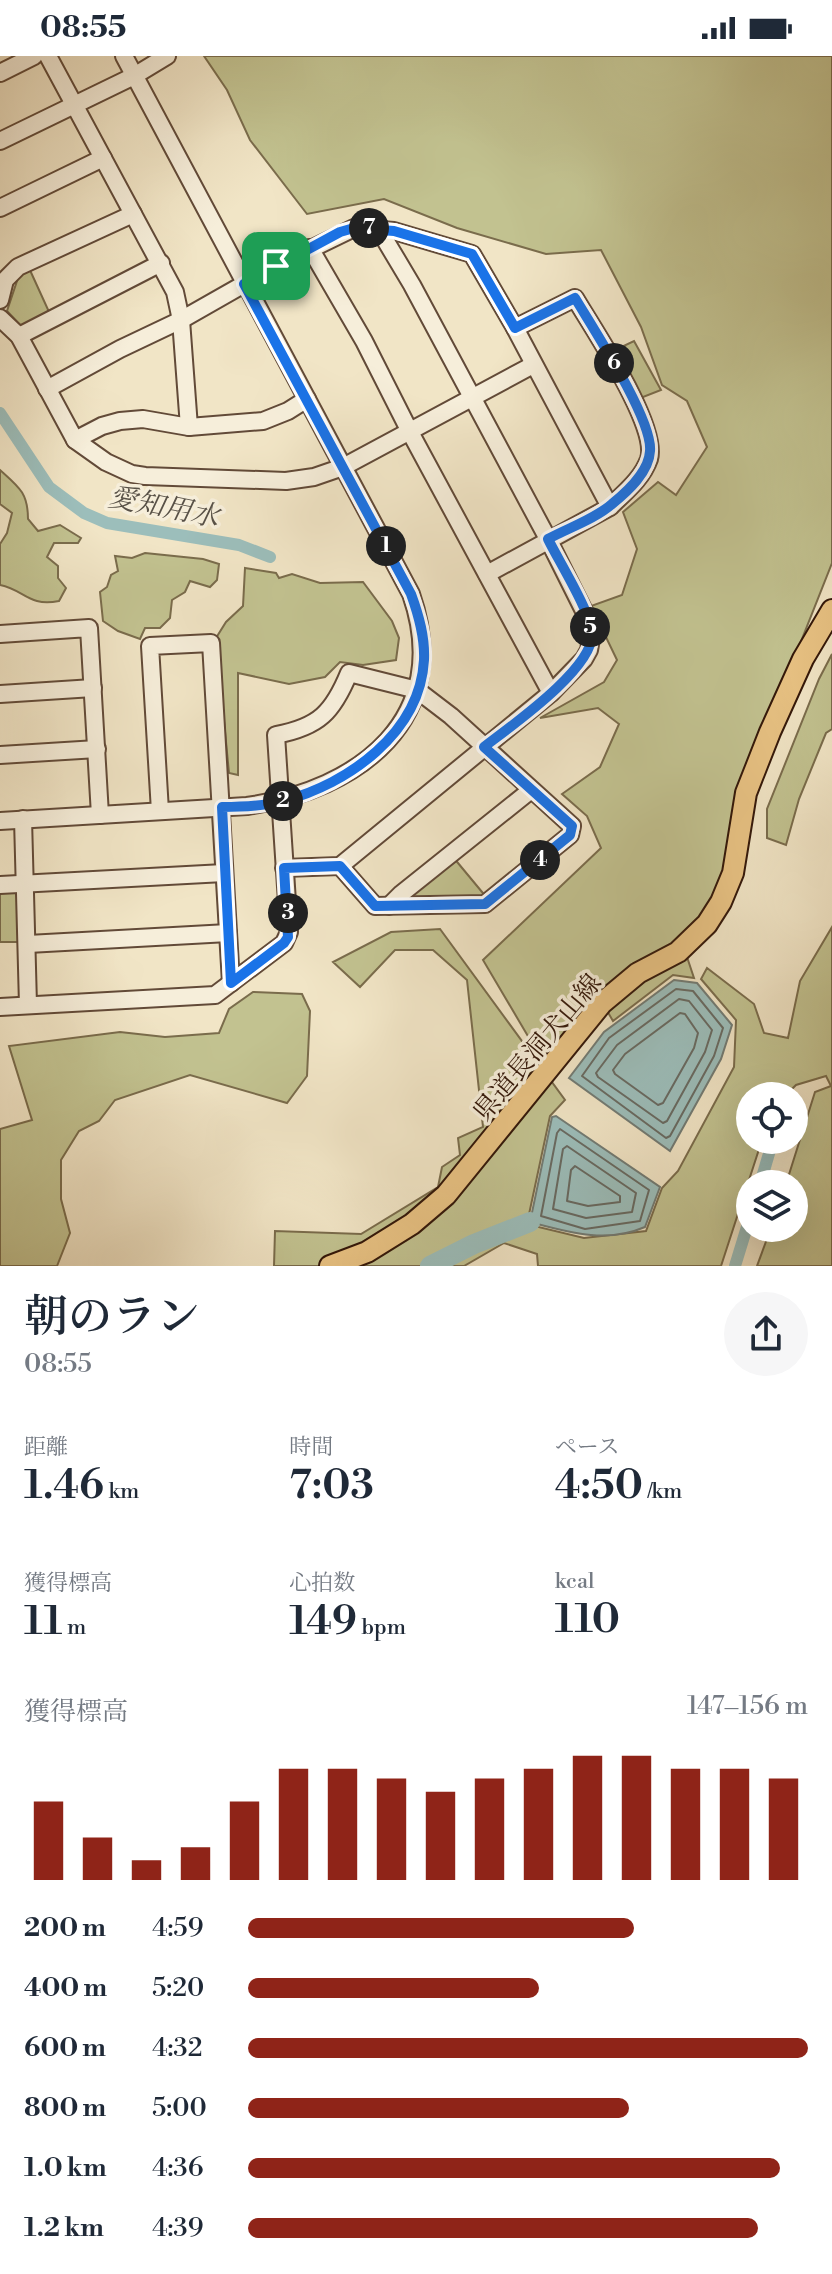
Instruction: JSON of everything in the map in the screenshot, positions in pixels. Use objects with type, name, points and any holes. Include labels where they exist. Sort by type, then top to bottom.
[{"type":"main road","name":"県道長洞犬山線","points":[[330,1266],[367,1252],[412,1224],[446,1195],[602,1003],[638,973],[678,952],[707,924],[721,902],[733,873],[746,793],[770,732],[803,659],[832,610]]},
{"type":"street","points":[[0,73],[34,56]]},
{"type":"street","points":[[48,56],[175,292],[181,320],[189,427]]},
{"type":"street","points":[[0,821],[281,802],[316,791],[357,767],[383,745],[402,723],[417,690],[424,664],[419,617],[411,594],[124,56]]},
{"type":"street","points":[[0,141],[134,76],[167,56]]},
{"type":"street","points":[[0,208],[103,158]]},
{"type":"street","points":[[0,300],[5,280],[18,267],[133,214]]},
{"type":"street","points":[[47,389],[181,320],[310,248],[354,228],[378,228],[472,254],[610,507]]},
{"type":"street","points":[[284,868],[340,866],[551,693],[584,659],[592,633],[548,539],[378,228]]},
{"type":"street","points":[[310,248],[364,341],[551,693]]},
{"type":"street","points":[[19,336],[161,263]]},
{"type":"street","points":[[487,574],[610,507],[637,481],[651,449],[644,424],[615,366],[575,298],[515,328]]},
{"type":"street","points":[[0,318],[19,336],[75,440],[106,462],[145,476],[286,481],[314,477],[343,467],[533,365]]},
{"type":"street","points":[[75,440],[120,421],[143,419],[189,427],[263,421],[307,399]]},
{"type":"street","points":[[0,634],[89,628],[100,815]]},
{"type":"street","points":[[160,811],[150,646],[211,643],[231,983]]},
{"type":"street","points":[[0,1007],[215,995],[284,943],[288,937],[276,735],[300,730],[319,720],[338,699],[349,673],[417,690],[451,716],[572,826],[570,835],[485,904],[375,906],[340,866]]},
{"type":"street","points":[[0,694],[93,688]]},
{"type":"street","points":[[0,755],[97,749]]},
{"type":"street","points":[[389,906],[531,790]]},
{"type":"street","points":[[23,819],[28,1005]]},
{"type":"street","points":[[0,885],[224,873]]},
{"type":"street","points":[[28,944],[228,933]]},
{"type":"green space","points":[[204,56],[832,56],[832,563],[741,793],[717,896],[682,942],[694,978],[673,975],[613,1021],[599,997],[545,1065],[483,960],[601,848],[587,816],[562,794],[600,767],[619,724],[598,708],[540,718],[604,682],[617,660],[591,606],[622,595],[637,549],[623,512],[658,482],[676,495],[707,447],[687,401],[662,385],[641,327],[601,250],[546,254],[457,228],[384,199],[307,214],[250,140],[227,90]]},
{"type":"green space","points":[[29,268],[50,314],[22,327],[7,311],[19,275]]},
{"type":"green space","points":[[634,341],[661,390],[638,399],[613,351]]},
{"type":"green space","points":[[0,470],[21,491],[28,519],[38,531],[60,525],[81,538],[78,543],[54,543],[47,557],[58,566],[58,578],[66,588],[59,601],[40,602],[0,585],[0,544],[7,533],[12,513],[0,504]]},
{"type":"green space","points":[[145,553],[203,559],[219,564],[217,580],[210,587],[190,581],[185,592],[172,600],[170,618],[160,628],[145,628],[140,639],[118,631],[103,621],[100,592],[107,587],[111,575],[118,571],[115,556],[132,558]]},
{"type":"green space","points":[[245,568],[276,573],[279,578],[292,574],[320,583],[363,582],[392,621],[399,638],[396,660],[363,665],[340,662],[325,677],[289,684],[238,673],[238,775],[229,773],[216,638],[226,622],[243,606]]},
{"type":"green space","points":[[832,654],[832,729],[826,733],[799,799],[786,845],[767,838],[767,809]]},
{"type":"green space","points":[[453,857],[487,898],[399,904]]},
{"type":"green space","points":[[17,890],[22,942],[0,942],[0,891]]},
{"type":"green space","points":[[832,927],[832,1266],[757,1266],[766,1242],[808,1242],[808,1170],[790,1170],[795,1154],[808,1154],[808,1114],[815,1092],[831,1086],[826,1076],[806,1082],[736,1082],[736,1154],[757,1154],[752,1170],[736,1170],[736,1220],[721,1266],[538,1266],[537,1254],[504,1243],[464,1266],[274,1266],[275,1231],[361,1234],[438,1187],[442,1167],[460,1155],[458,1138],[483,1127],[467,980],[433,950],[395,950],[360,987],[333,962],[391,932],[440,929],[565,1100],[550,1116],[528,1219],[530,1225],[584,1238],[646,1231],[662,1188],[678,1171],[734,1067],[736,1020],[701,979],[707,968],[754,1004],[764,1033],[788,1038],[800,981]]},
{"type":"green space","points":[[253,992],[302,994],[310,1011],[307,1076],[287,1103],[190,1075],[115,1100],[99,1121],[79,1131],[61,1160],[61,1199],[70,1233],[57,1266],[0,1266],[0,1129],[32,1120],[9,1046],[120,1032],[165,1037],[219,1033],[229,1009]]},
{"type":"water","points":[[674,980],[697,983],[732,1025],[721,1059],[670,1151],[569,1078],[604,1032]]},
{"type":"water","points":[[556,1116],[660,1187],[645,1227],[601,1236],[530,1222],[552,1117]]},
{"type":"waterway","name":"愛知用水","points":[[0,413],[49,487],[84,513],[107,523],[239,545],[270,557]]},
{"type":"waterway","name":"愛知用水","points":[[764,1170],[769,1154]]},
{"type":"waterway","points":[[430,1266],[474,1244],[530,1222]]},
{"type":"waterway","name":"愛知用水","points":[[735,1266],[742,1242]]},
{"type":"route","points":[[354,228],[378,228],[472,254],[515,328],[575,298],[615,366],[644,424],[651,449],[637,481],[610,507],[548,539],[587,617],[592,633],[589,650],[551,693],[484,747],[572,826],[573,832],[485,904],[375,906],[340,866],[284,868],[288,937],[231,983],[222,807],[281,802],[316,791],[357,767],[383,745],[402,723],[417,690],[424,664],[424,643],[411,594],[244,284],[276,266],[340,232],[354,228]]}]
